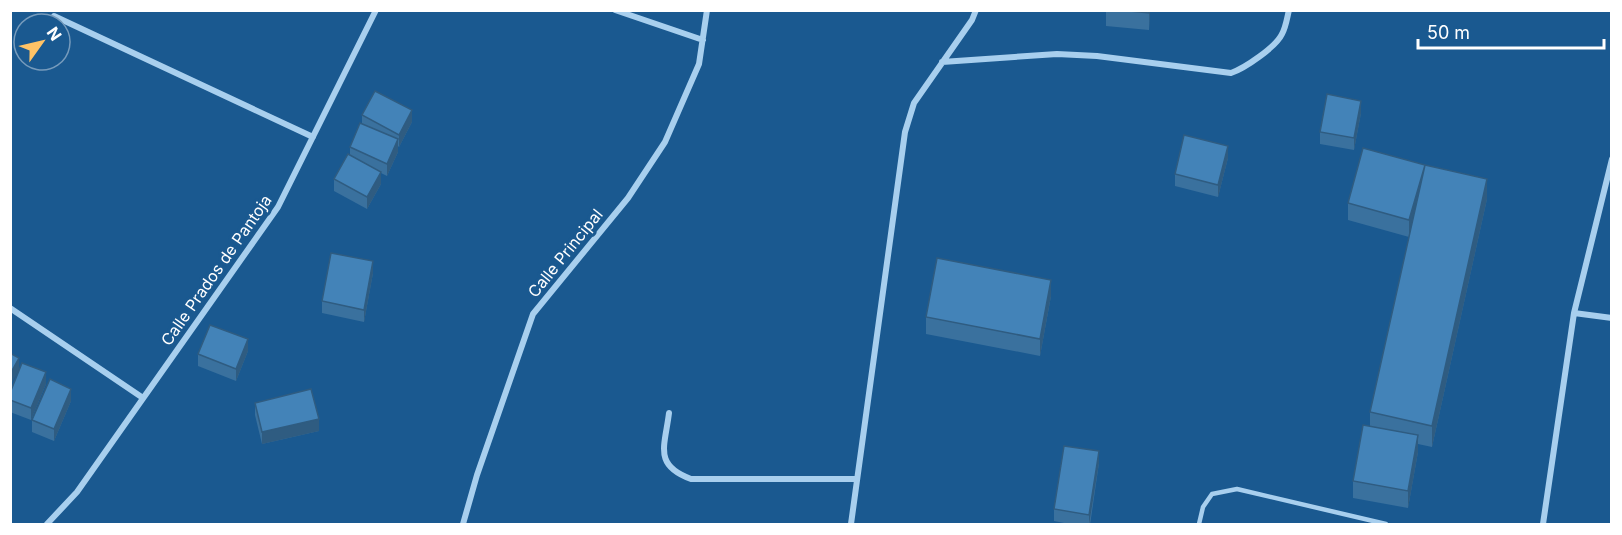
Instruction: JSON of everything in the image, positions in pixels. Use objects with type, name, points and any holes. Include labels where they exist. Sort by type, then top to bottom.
[{"type":"street","name":"Calle Prados de Pantoja","points":[[47,525],[77,492],[278,207],[376,10]]},
{"type":"street","points":[[615,10],[703,40]]},
{"type":"street","name":"Calle Principal","points":[[463,525],[477,475],[533,314],[628,198],[665,142],[699,64],[707,10]]},
{"type":"street","points":[[850,525],[905,132],[914,103],[972,21],[976,10]]},
{"type":"street","points":[[942,62],[1057,54],[1097,56],[1232,73],[1281,37],[1289,10]]},
{"type":"street","points":[[72,24],[313,137]]},
{"type":"street","points":[[1543,525],[1574,313],[1611,159]]},
{"type":"street","points":[[10,308],[143,398]]},
{"type":"street","points":[[1574,313],[1611,318]]},
{"type":"street","points":[[669,413],[665,461],[674,472],[691,479],[857,479]]},
{"type":"lane","points":[[1199,525],[1203,507],[1212,494],[1237,489],[1386,525]]},
{"type":"building","points":[[1119,10],[1149,10],[1149,13]]},
{"type":"building","points":[[375,91],[412,110],[399,135],[362,115]]},
{"type":"building","points":[[1327,94],[1361,101],[1354,138],[1320,132]]},
{"type":"building","points":[[360,123],[398,139],[387,164],[350,147]]},
{"type":"building","points":[[1184,135],[1228,146],[1218,185],[1175,174]]},
{"type":"building","points":[[1363,148],[1425,165],[1409,220],[1348,203]]},
{"type":"building","points":[[348,154],[381,172],[367,197],[334,179]]},
{"type":"building","points":[[1425,165],[1487,179],[1432,426],[1370,412]]},
{"type":"building","points":[[331,253],[373,261],[364,310],[322,301]]},
{"type":"building","points":[[937,258],[1051,280],[1040,339],[926,317]]},
{"type":"building","points":[[210,325],[248,339],[236,369],[198,354]]},
{"type":"building","points":[[10,353],[19,358],[10,374]]},
{"type":"building","points":[[22,363],[46,372],[31,408],[10,400],[10,393]]},
{"type":"building","points":[[50,379],[71,389],[54,429],[32,420]]},
{"type":"building","points":[[311,389],[319,419],[262,432],[255,403]]},
{"type":"building","points":[[1363,425],[1418,435],[1408,491],[1353,481]]},
{"type":"building","points":[[1064,446],[1099,451],[1089,515],[1054,509]]}]
